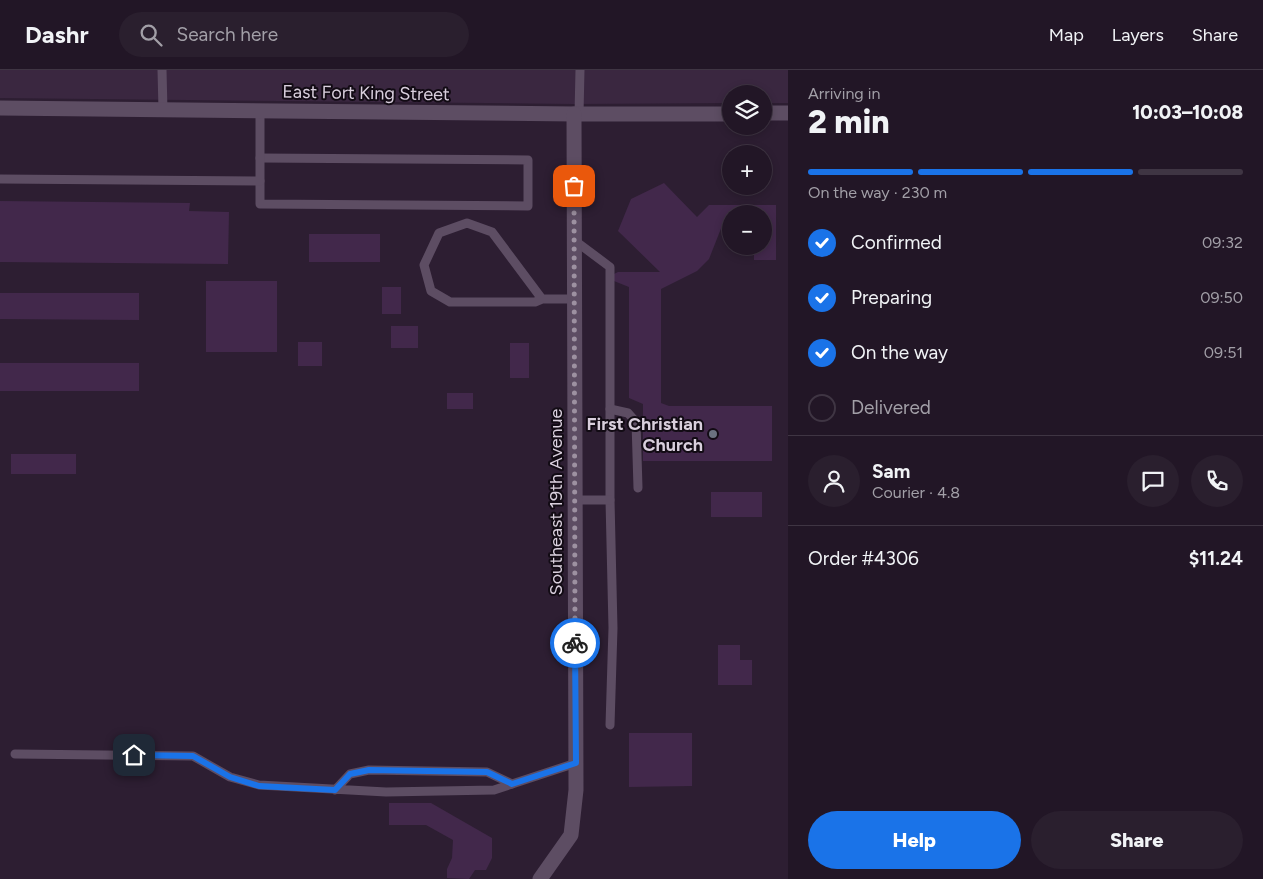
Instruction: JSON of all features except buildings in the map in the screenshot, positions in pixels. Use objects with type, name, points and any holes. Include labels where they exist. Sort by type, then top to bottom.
[{"type":"street","name":"East Fort King Street","points":[[0,108],[722,114]]},
{"type":"street","points":[[772,113],[788,113]]},
{"type":"street","name":"Southeast 19th Avenue","points":[[540,879],[571,835],[576,790],[574,240],[577,114]]},
{"type":"lane","points":[[162,70],[163,110]]},
{"type":"lane","points":[[577,114],[580,70]]},
{"type":"lane","points":[[260,111],[260,158],[260,204],[528,206],[528,160],[260,158]]},
{"type":"lane","points":[[0,179],[260,181]]},
{"type":"lane","points":[[542,299],[492,232],[467,222],[439,232],[424,265],[431,291],[450,302],[535,302],[542,299],[574,298]]},
{"type":"lane","points":[[574,240],[610,267],[610,500],[613,628],[610,725]]},
{"type":"lane","points":[[610,409],[628,413],[636,422],[638,488]]},
{"type":"lane","points":[[575,500],[610,500]]},
{"type":"lane","points":[[15,754],[193,756],[230,777],[259,786],[386,792],[494,790],[576,763]]},
{"type":"lane","points":[[335,790],[350,774],[369,770],[487,772],[512,784]]},
{"type":"shaded area","points":[[0,70],[788,70],[788,103],[772,103],[772,85],[722,85],[722,103],[574,104],[0,98]]},
{"type":"way so far","points":[[574,186],[575,643]]},
{"type":"place","name":"First Christian Church","points":[[713,434]]},
{"type":"route","points":[[134,755],[193,756],[230,777],[259,786],[335,790],[350,774],[369,770],[487,772],[512,784],[576,763],[575,643]]}]
